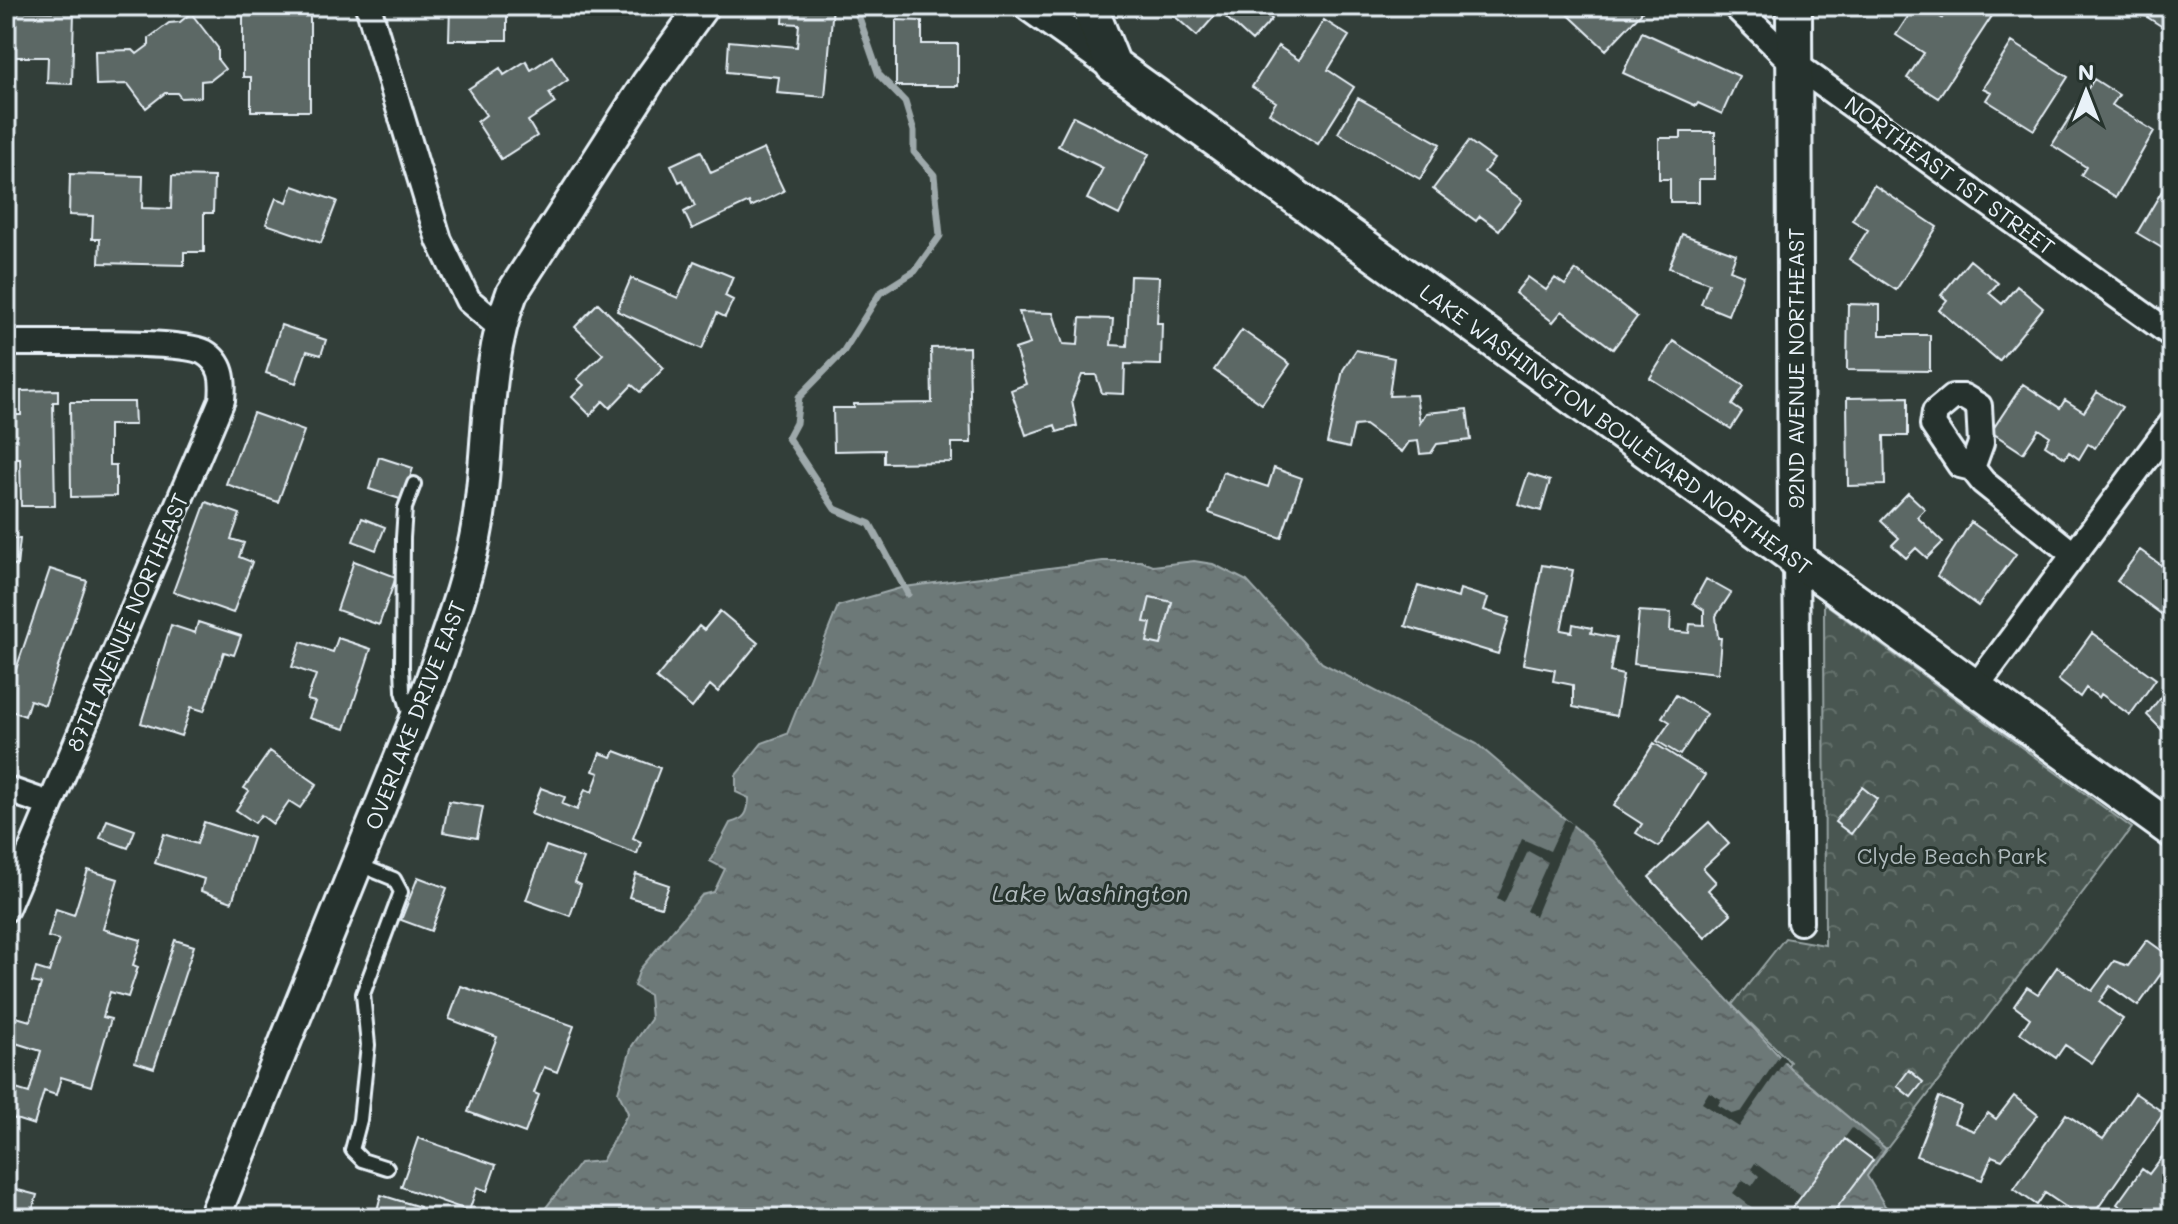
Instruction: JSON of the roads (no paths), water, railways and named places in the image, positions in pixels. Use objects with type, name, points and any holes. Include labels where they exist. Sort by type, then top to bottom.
[{"type":"main road","points":[[1089,6],[1113,65]]},
{"type":"main road","name":"92ND AVENUE NORTHEAST","points":[[1794,6],[1796,561]]},
{"type":"main road","name":"LAKE WASHINGTON BOULEVARD NORTHEAST","points":[[1113,65],[1796,561],[2169,821]]},
{"type":"street","points":[[368,6],[439,240],[468,300],[499,326]]},
{"type":"street","name":"OVERLAKE DRIVE EAST","points":[[214,1218],[413,727],[460,599],[478,523],[499,326],[512,293],[648,82],[703,6]]},
{"type":"street","name":"NORTHEAST 1ST STREET","points":[[1735,6],[1793,63],[2172,335]]},
{"type":"street","points":[[1040,8],[1113,65]]},
{"type":"street","name":"87TH AVENUE NORTHEAST","points":[[6,343],[190,346],[217,363],[224,379],[222,400],[6,909]]},
{"type":"street","points":[[1975,688],[2172,423]]},
{"type":"street","points":[[1972,468],[1983,482],[2073,554]]},
{"type":"street","name":"92ND AVENUE NORTHEAST","points":[[1796,561],[1800,590],[1800,922]]},
{"type":"street","points":[[6,789],[49,804]]},
{"type":"lane","points":[[413,727],[403,691],[401,627],[403,520],[414,484]]},
{"type":"lane","points":[[357,864],[394,879],[401,892],[363,994],[368,1045],[360,1120],[352,1150],[362,1160],[387,1168]]},
{"type":"water","name":"Lake Washington","points":[[1103,561],[1141,561],[1153,566],[1194,561],[1213,564],[1247,581],[1322,663],[1477,744],[1591,841],[1635,899],[1791,1069],[1886,1149],[1867,1176],[1885,1206],[1904,1218],[538,1218],[580,1163],[602,1161],[628,1113],[618,1092],[632,1046],[651,1019],[649,995],[634,986],[640,969],[702,895],[714,892],[725,869],[710,861],[730,823],[742,818],[748,808],[749,798],[736,792],[736,775],[762,743],[787,734],[838,606],[904,587]]},
{"type":"waterway","points":[[855,6],[879,75],[905,102],[914,131],[914,152],[934,175],[940,236],[915,271],[880,293],[843,352],[799,397],[796,423],[788,438],[835,509],[870,524],[908,594]]},
{"type":"park label","name":"Clyde Beach Park","points":[[1952,855]]}]
